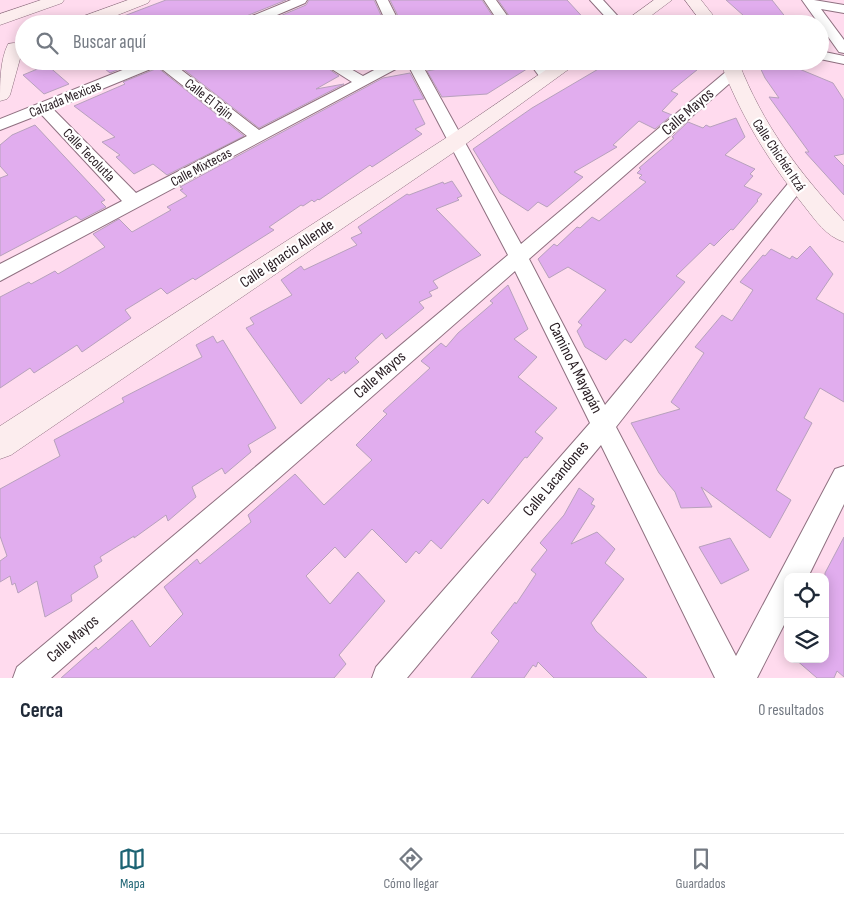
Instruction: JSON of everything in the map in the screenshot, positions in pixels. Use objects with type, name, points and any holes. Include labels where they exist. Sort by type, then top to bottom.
[{"type":"street","points":[[0,20],[56,0]]},
{"type":"street","points":[[103,15],[142,0]]},
{"type":"street","points":[[270,15],[301,0]]},
{"type":"street","points":[[382,0],[390,15]]},
{"type":"street","points":[[490,0],[501,15]]},
{"type":"street","points":[[596,0],[610,15]]},
{"type":"street","points":[[642,15],[664,0]]},
{"type":"street","points":[[693,0],[705,15]]},
{"type":"street","points":[[811,2],[844,9]]},
{"type":"street","points":[[811,2],[820,15]]},
{"type":"street","points":[[829,28],[844,49]]},
{"type":"street","points":[[0,95],[13,49]]},
{"type":"street","points":[[829,57],[844,60]]},
{"type":"street","name":"Calzada Mexicas","points":[[0,125],[137,70]]},
{"type":"street","name":"Calle El Tajín","points":[[171,70],[258,137]]},
{"type":"street","points":[[341,70],[362,82]]},
{"type":"street","name":"Calle Mixtecas","points":[[0,273],[385,70]]},
{"type":"street","name":"Camino A Mayapán","points":[[418,70],[518,257],[731,678]]},
{"type":"street","name":"Calle Ignacio Allende","points":[[0,444],[456,141],[540,70]]},
{"type":"street","name":"Calle Mayos","points":[[28,678],[518,257],[728,70]]},
{"type":"street","name":"Calle Chichén Itzá","points":[[732,70],[754,119],[797,184],[842,234]]},
{"type":"street","name":"Calle Tecolutla","points":[[44,108],[134,202]]},
{"type":"street","name":"Calle Lacandones","points":[[387,678],[604,424],[797,184]]},
{"type":"street","points":[[795,573],[844,478]]},
{"type":"street","points":[[741,678],[784,595]]},
{"type":"building","points":[[166,0],[286,0],[249,15],[126,15]]},
{"type":"building","points":[[309,0],[374,0],[381,15],[282,15],[306,5]]},
{"type":"building","points":[[390,0],[482,0],[492,15],[398,15]]},
{"type":"building","points":[[498,0],[567,0],[581,15],[509,15]]},
{"type":"building","points":[[726,0],[772,0],[784,15],[743,15]]},
{"type":"building","points":[[35,70],[53,70],[69,84],[44,94],[23,75]]},
{"type":"building","points":[[106,70],[117,70],[110,73]]},
{"type":"building","points":[[153,70],[161,70],[244,136],[167,175],[153,164],[134,174],[116,157],[120,155],[102,142],[115,137],[74,106],[125,84],[123,82]]},
{"type":"building","points":[[185,70],[330,70],[339,76],[316,89],[344,84],[259,128]]},
{"type":"building","points":[[525,70],[487,94],[442,97],[427,71]]},
{"type":"building","points":[[597,70],[697,70],[671,91],[678,94],[662,111],[672,115],[655,129],[639,121],[613,145],[617,147],[574,172],[583,177],[547,207],[538,202],[528,211],[500,193],[473,149],[532,108]]},
{"type":"building","points":[[761,70],[802,70],[833,83],[844,100],[844,154],[834,156],[844,166],[844,195],[805,152],[809,152],[769,97],[779,98]]},
{"type":"building","points":[[410,73],[424,99],[413,100],[425,124],[415,129],[422,134],[372,167],[370,165],[319,200],[314,202],[312,200],[303,206],[301,205],[269,227],[274,230],[195,280],[193,278],[167,294],[161,288],[125,310],[131,318],[82,352],[77,345],[34,373],[30,368],[0,388],[0,297],[55,271],[58,274],[105,247],[93,234],[119,219],[132,232],[171,210],[167,207],[187,196],[180,190],[183,189],[180,187],[383,78]]},
{"type":"building","points":[[736,118],[745,137],[725,155],[755,169],[750,174],[753,176],[744,186],[762,194],[733,230],[731,229],[714,246],[710,243],[676,276],[685,282],[631,343],[625,339],[606,360],[585,347],[577,331],[582,325],[578,322],[606,290],[568,267],[549,278],[538,259],[554,244],[557,246],[577,227],[580,228],[592,217],[599,221],[646,182],[639,178],[642,175],[637,173],[641,169],[639,168],[674,138],[672,137],[688,122],[703,128],[706,125],[710,127]]},
{"type":"building","points":[[35,125],[105,200],[101,202],[106,207],[81,220],[76,216],[0,256],[0,178],[8,175],[0,166],[0,145],[12,135]]},
{"type":"building","points":[[452,181],[462,196],[457,198],[459,200],[436,209],[481,255],[433,281],[438,288],[429,292],[432,296],[419,302],[424,308],[386,339],[382,333],[355,358],[359,362],[345,374],[344,371],[331,381],[329,378],[301,404],[246,328],[254,324],[250,318],[292,295],[281,280],[301,266],[304,270],[357,245],[351,238],[362,233],[358,227],[407,194],[409,195],[443,182],[444,184]]},
{"type":"building","points":[[810,246],[833,274],[816,299],[844,314],[844,402],[820,388],[804,418],[812,423],[776,490],[791,500],[770,538],[701,487],[712,507],[681,508],[675,492],[659,473],[631,423],[680,409],[671,402],[704,353],[695,347],[722,315],[732,321],[753,290],[740,282],[763,255],[765,256],[771,249],[790,259],[792,256],[797,259]]},
{"type":"building","points":[[508,285],[528,329],[514,339],[537,357],[518,377],[557,408],[535,432],[543,438],[527,458],[525,457],[488,504],[483,499],[441,549],[431,540],[419,554],[416,551],[406,563],[372,529],[345,558],[335,547],[306,576],[330,604],[358,572],[385,601],[339,655],[346,664],[334,678],[61,678],[96,647],[98,650],[132,620],[150,647],[183,614],[164,587],[197,559],[200,564],[251,522],[248,515],[295,474],[324,505],[372,460],[356,445],[387,414],[383,411],[430,368],[421,361],[441,343],[446,347],[458,333],[493,303],[490,301]]},
{"type":"building","points":[[213,336],[217,343],[223,340],[276,428],[248,445],[251,452],[225,474],[222,468],[192,487],[196,497],[168,521],[166,515],[134,538],[134,536],[100,557],[102,561],[94,566],[98,577],[71,595],[72,601],[45,617],[37,581],[18,593],[15,583],[12,585],[10,576],[0,582],[0,561],[7,556],[0,536],[0,489],[60,456],[54,440],[124,402],[122,398],[202,357],[196,345]]},
{"type":"building","points":[[579,488],[594,499],[591,504],[595,506],[571,544],[597,532],[615,549],[605,563],[624,579],[591,623],[596,631],[647,678],[554,678],[538,662],[536,667],[533,665],[524,678],[471,678],[499,641],[491,633],[515,602],[516,604],[536,574],[531,570],[547,550],[540,543],[564,515]]},
{"type":"building","points":[[844,537],[844,677],[837,671],[834,678],[817,678],[800,663],[829,663],[829,573],[825,573]]},
{"type":"building","points":[[730,538],[749,570],[721,584],[699,547]]}]
